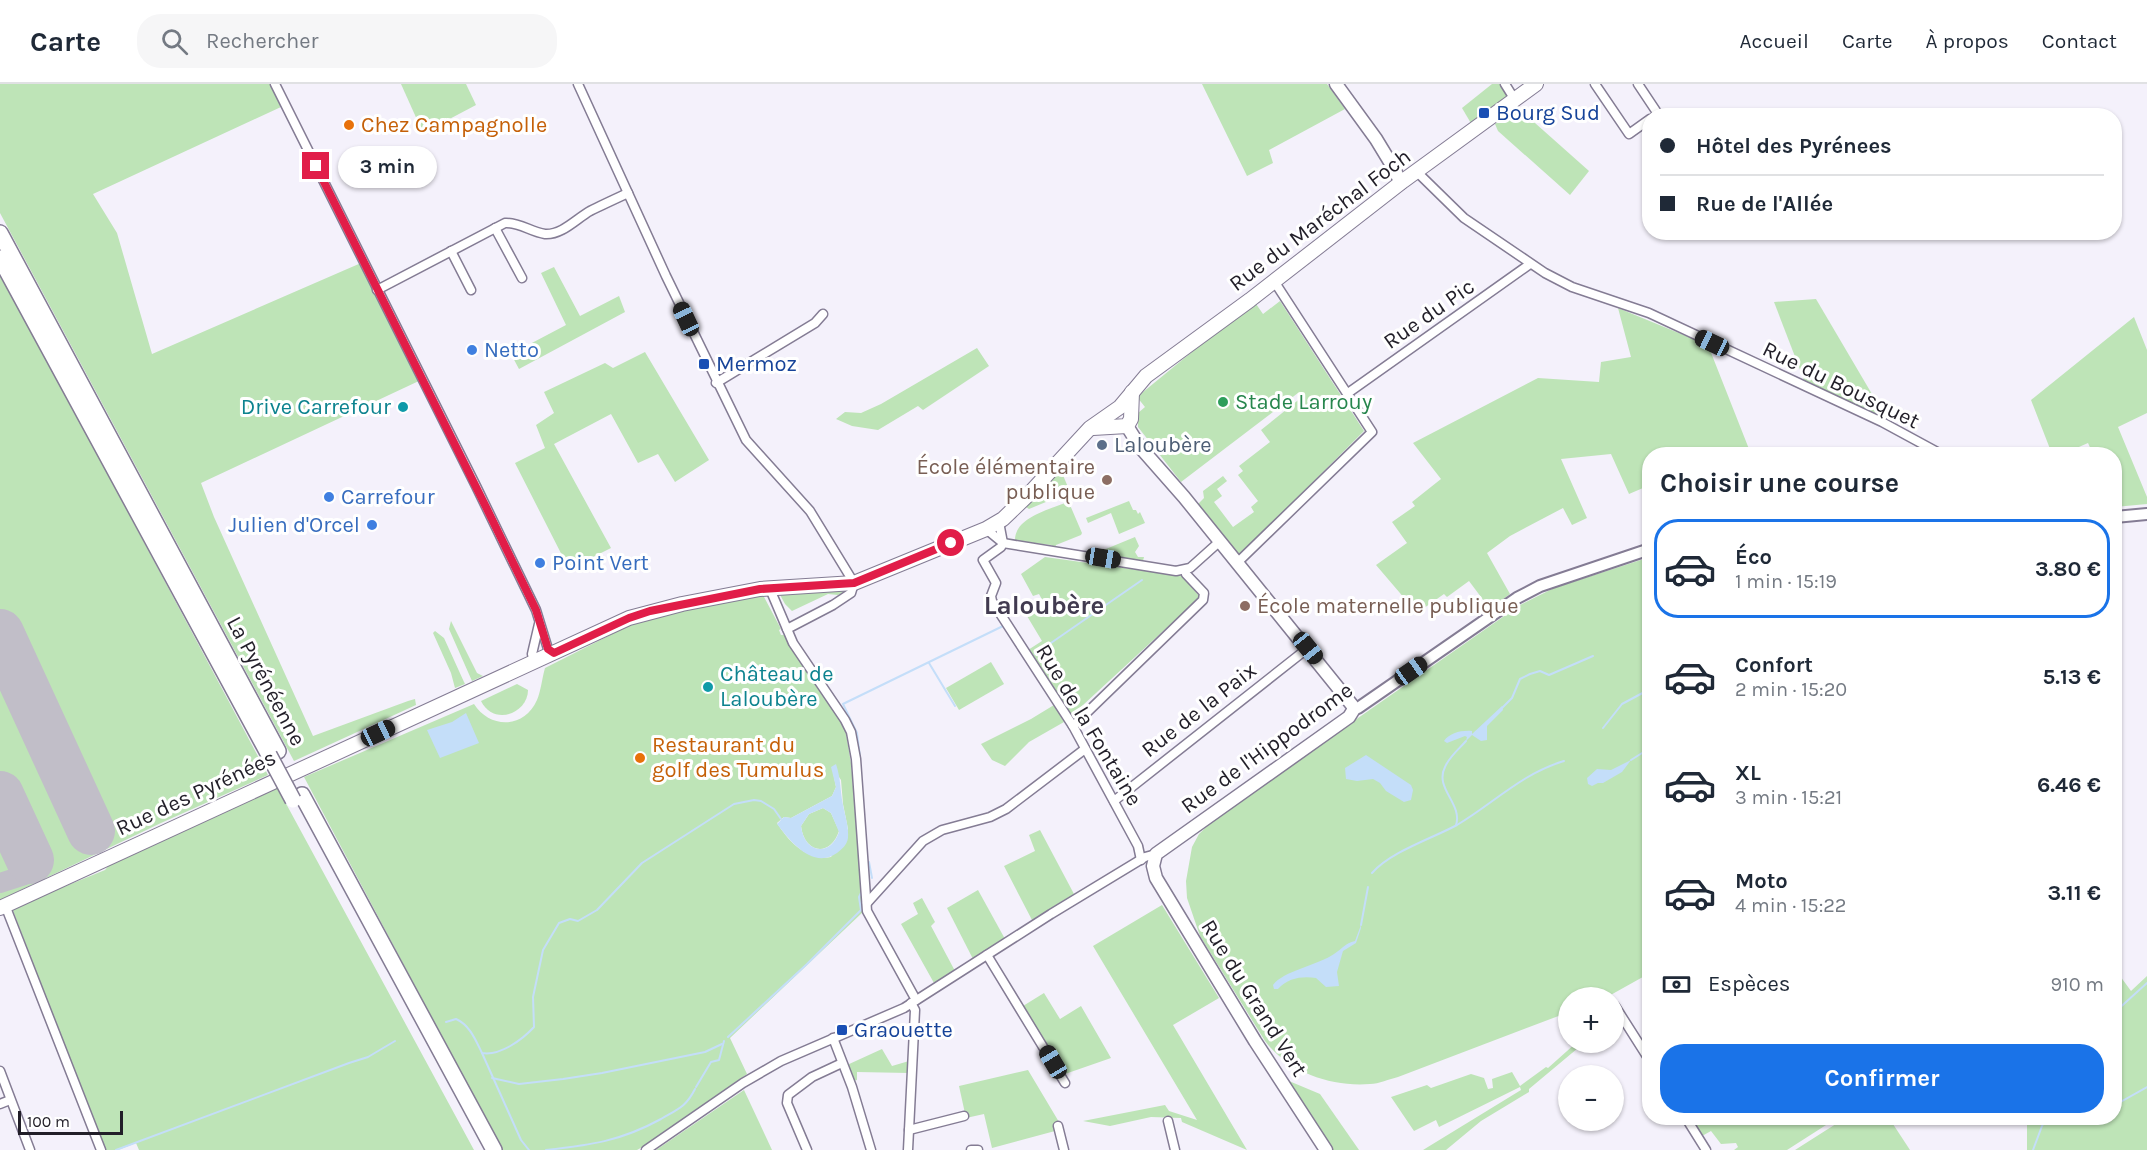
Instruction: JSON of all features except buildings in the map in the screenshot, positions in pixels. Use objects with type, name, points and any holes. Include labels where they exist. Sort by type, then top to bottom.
[{"type":"highway","name":"La Pyrénéenne","points":[[0,233],[273,753]]},
{"type":"highway","name":"La Pyrénéenne","points":[[0,258],[494,1150]]},
{"type":"highway","name":"La Pyrénéenne","points":[[298,798],[482,1150]]},
{"type":"main road","points":[[1336,84],[1376,139],[1401,183]]},
{"type":"main road","name":"Rue du Maréchal Foch","points":[[543,658],[629,618],[650,611],[730,594],[817,584],[854,583],[999,522],[1029,494],[1090,428],[1121,417],[1132,392],[1146,376],[1536,84]]},
{"type":"main road","points":[[1121,417],[1140,447],[1308,648],[1354,709]]},
{"type":"main road","name":"Rue des Pyrénées","points":[[2,907],[543,658]]},
{"type":"main road","name":"Rue de l'Hippodrome","points":[[1150,860],[1349,717],[1354,709]]},
{"type":"main road","name":"Rue du Grand Vert","points":[[1150,860],[1156,878],[1255,1041],[1326,1150]]},
{"type":"street","points":[[275,84],[536,610],[548,649],[543,658],[532,654],[539,621]]},
{"type":"street","points":[[578,84],[716,383],[746,440],[810,511],[854,583],[851,593],[787,629]]},
{"type":"street","points":[[1505,84],[1515,100]]},
{"type":"street","points":[[1595,84],[1629,134],[1642,125]]},
{"type":"street","points":[[1638,84],[1654,108]]},
{"type":"street","name":"Rue du Bousquet","points":[[1417,172],[1464,218],[1530,264],[1572,287],[1649,313],[1882,422],[1928,447]]},
{"type":"street","points":[[377,290],[505,223],[510,222],[544,234],[555,233],[588,212],[628,193]]},
{"type":"street","points":[[495,228],[522,278]]},
{"type":"street","points":[[451,251],[471,290]]},
{"type":"street","name":"Rue du Pic","points":[[1348,393],[1530,264]]},
{"type":"street","points":[[1237,563],[1372,432],[1274,281]]},
{"type":"street","points":[[716,383],[815,323],[823,314]]},
{"type":"street","points":[[2122,516],[2147,514]]},
{"type":"street","points":[[999,522],[1004,543]]},
{"type":"street","points":[[986,529],[1004,543],[1176,571],[1190,568],[1219,542]]},
{"type":"street","name":"Rue de la Fontaine","points":[[1004,543],[983,560],[996,584],[991,596],[992,601],[1073,726],[1138,846],[1150,860]]},
{"type":"street","name":"Rue de l'Hippodrome","points":[[1354,709],[1517,598],[1540,586],[1642,552]]},
{"type":"street","points":[[1073,726],[1203,600],[1204,593],[1185,574],[1185,570]]},
{"type":"street","points":[[770,589],[793,643],[851,732],[856,759],[867,911],[915,1010],[908,1150]]},
{"type":"street","name":"Rue de la Paix","points":[[1114,801],[1308,648]]},
{"type":"street","points":[[867,903],[923,840],[942,830],[990,817],[1006,809],[1085,749]]},
{"type":"street","name":"Rue de l'Hippodrome","points":[[646,1150],[743,1083],[782,1061],[904,1008],[1051,914],[1150,860]]},
{"type":"street","points":[[2,907],[101,1150]]},
{"type":"street","points":[[987,955],[1065,1083]]},
{"type":"street","points":[[1624,1020],[1642,1048]]},
{"type":"street","points":[[833,1038],[871,1150]]},
{"type":"street","points":[[807,1150],[787,1102],[788,1095],[812,1077],[842,1063]]},
{"type":"street","points":[[0,1071],[30,1150]]},
{"type":"street","points":[[0,1104],[10,1100]]},
{"type":"street","points":[[909,1130],[964,1116]]},
{"type":"street","points":[[1168,1121],[1175,1150]]},
{"type":"street","points":[[1691,1125],[1707,1150]]},
{"type":"street","points":[[1059,1126],[1064,1150]]},
{"type":"street","points":[[971,1150],[978,1150]]},
{"type":"green space","points":[[0,84],[270,84],[281,107],[93,194],[117,233],[152,354],[361,263],[421,380],[201,483],[214,517],[313,736],[408,701],[415,699],[416,705],[294,761],[0,213]]},
{"type":"green space","points":[[401,84],[466,84],[476,105],[423,133]]},
{"type":"green space","points":[[1202,84],[1327,84],[1345,109],[1269,150],[1273,163],[1247,176]]},
{"type":"green space","points":[[1492,84],[1502,84],[1508,96],[1472,125],[1462,108]]},
{"type":"green space","points":[[1518,108],[1589,171],[1570,195],[1498,131],[1495,124]]},
{"type":"green space","points":[[554,267],[580,316],[619,296],[625,312],[519,369],[511,354],[566,325],[541,273]]},
{"type":"green space","points":[[0,272],[268,775],[0,900]]},
{"type":"green space","points":[[1816,299],[1889,423],[1804,380],[1774,302]]},
{"type":"green space","points":[[1254,301],[1263,314],[1280,301],[1364,431],[1239,556],[1198,504],[1204,498],[1203,491],[1223,476],[1227,481],[1217,489],[1222,496],[1214,502],[1233,527],[1254,512],[1251,507],[1258,501],[1238,475],[1243,471],[1239,466],[1270,442],[1261,430],[1302,397],[1298,393],[1181,482],[1138,427],[1138,413],[1145,407],[1137,397]]},
{"type":"green space","points":[[1618,308],[1708,345],[1748,447],[1642,447],[1642,488],[1629,494],[1611,454],[1561,459],[1587,518],[1572,525],[1563,508],[1510,536],[1487,553],[1510,594],[1490,609],[1469,581],[1447,597],[1444,594],[1417,613],[1376,565],[1407,543],[1392,522],[1415,506],[1412,502],[1441,479],[1413,443],[1538,378],[1599,382],[1601,362],[1631,357]]},
{"type":"green space","points":[[2134,317],[2147,350],[2147,413],[2118,427],[2147,497],[2147,504],[2122,506],[2122,447],[2090,447],[2088,443],[2079,447],[2049,447],[2031,400]]},
{"type":"green space","points":[[977,348],[989,366],[923,410],[918,406],[878,430],[852,426],[836,419],[845,412],[861,413],[881,404]]},
{"type":"green space","points":[[645,352],[709,460],[675,482],[658,454],[638,463],[611,414],[554,444],[611,548],[569,569],[515,463],[545,448],[536,425],[554,413],[544,392],[605,363],[613,368]]},
{"type":"green space","points":[[1060,468],[1070,492],[1029,509],[1026,507],[1030,499]]},
{"type":"green space","points":[[1129,501],[1133,510],[1136,510],[1138,514],[1140,512],[1145,523],[1119,534],[1111,513],[1088,523],[1086,518]]},
{"type":"green space","points":[[1065,503],[1070,505],[1081,535],[1056,545],[1055,548],[1051,545],[1015,541],[1016,533],[1026,521],[1041,512]]},
{"type":"green space","points":[[1135,537],[1139,546],[1135,552],[1138,557],[1144,557],[1143,561],[1103,554],[1101,551]]},
{"type":"green space","points":[[1045,557],[1182,576],[1200,597],[1070,717],[1028,650],[1042,641],[1027,616],[1040,612],[1045,605],[1039,594],[1033,596],[1021,574]]},
{"type":"green space","points":[[1642,560],[1642,977],[1624,988],[1558,987],[1558,1016],[1398,1077],[1377,1083],[1355,1084],[1312,1076],[1286,1062],[1265,1041],[1200,936],[1187,898],[1186,881],[1192,847],[1199,834],[1219,815],[1520,605],[1554,588]]},
{"type":"green space","points":[[847,590],[838,595],[828,594],[792,611],[779,593]]},
{"type":"green space","points":[[763,595],[781,629],[779,630],[781,635],[785,635],[836,710],[845,728],[851,763],[863,912],[730,1038],[747,1074],[653,1141],[637,1150],[502,1150],[304,777],[474,704],[489,718],[507,722],[516,721],[531,710],[537,700],[545,668],[626,627],[656,616]],"holes":[[[832,767],[841,780],[848,829],[831,857],[814,856],[793,843],[777,823],[784,817],[791,818],[832,796],[836,787]]]},
{"type":"green space","points":[[451,621],[477,673],[483,676],[472,681],[449,629]]},
{"type":"green space","points":[[435,631],[444,638],[465,684],[455,688],[451,673],[433,633]]},
{"type":"green space","points":[[991,662],[1004,684],[959,710],[946,688]]},
{"type":"green space","points":[[517,684],[528,690],[527,698],[517,710],[509,714],[494,713],[487,709],[481,701]]},
{"type":"green space","points":[[1054,705],[1064,722],[1029,742],[1005,766],[992,760],[981,744]]},
{"type":"green space","points":[[277,787],[474,1150],[139,1150],[136,1143],[118,1150],[104,1150],[12,908],[105,870],[110,864]]},
{"type":"green space","points":[[823,808],[831,813],[839,831],[830,845],[818,849],[807,842],[801,826],[809,814]]},
{"type":"green space","points":[[1040,830],[1074,894],[1032,920],[1004,866],[1035,851],[1029,835]]},
{"type":"green space","points":[[978,890],[1005,939],[973,959],[947,908]]},
{"type":"green space","points":[[922,898],[935,922],[931,926],[955,971],[934,983],[901,924],[918,914],[913,903]]},
{"type":"green space","points":[[1162,905],[1219,998],[1173,1025],[1247,1150],[1182,1122],[1181,1118],[1151,1117],[1110,1126],[1083,1121],[1165,1105],[1169,1111],[1197,1120],[1093,946]]},
{"type":"green space","points":[[2147,976],[2147,1150],[2027,1150],[2027,1125],[2122,1125],[2122,979],[2131,991]]},
{"type":"green space","points":[[1044,993],[1060,1019],[1081,1006],[1111,1058],[1065,1074],[1023,1006]]},
{"type":"green space","points":[[882,1049],[892,1066],[909,1061],[909,1073],[857,1072],[857,1080],[853,1081],[847,1065]]},
{"type":"green space","points":[[1565,1053],[1572,1053],[1529,1089],[1529,1092],[1481,1121],[1446,1150],[1423,1150],[1521,1090],[1520,1087],[1439,1127],[1436,1120],[1414,1131],[1391,1097],[1427,1085],[1431,1088],[1471,1074],[1484,1078],[1488,1089],[1493,1088],[1492,1079],[1512,1072],[1520,1086],[1546,1067],[1548,1068]]},
{"type":"green space","points":[[1028,1070],[1059,1122],[1054,1123],[1055,1131],[992,1148],[984,1114],[966,1118],[959,1086]]},
{"type":"green space","points":[[1289,1081],[1320,1094],[1359,1150],[1333,1150],[1310,1120],[1288,1084]]},
{"type":"green space","points":[[744,1090],[772,1150],[656,1150]]},
{"type":"green space","points":[[1695,1125],[1826,1125],[1787,1150],[1734,1150],[1738,1147],[1736,1143],[1721,1144],[1711,1131],[1702,1136]]},
{"type":"green space","points":[[1834,1125],[1894,1125],[1910,1150],[1795,1150]]},
{"type":"water","points":[[1502,706],[1503,710],[1487,726],[1487,740],[1481,741],[1472,735],[1466,741],[1465,736],[1447,743],[1444,741],[1452,734],[1460,732],[1472,731],[1472,734]]},
{"type":"water","points":[[466,713],[479,743],[440,758],[427,730],[452,722]]},
{"type":"water","points":[[1366,755],[1411,785],[1413,790],[1411,800],[1404,802],[1386,791],[1380,783],[1373,779],[1357,781],[1346,779],[1345,768]]},
{"type":"water","points":[[1631,760],[1622,772],[1603,783],[1592,786],[1588,784],[1587,778],[1597,769],[1611,770]]},
{"type":"water","points":[[836,764],[838,769],[848,838],[837,853],[819,858],[811,856],[795,845],[777,824],[784,817],[791,818],[832,796],[836,787],[831,767]],"holes":[[[823,808],[831,813],[839,832],[835,840],[824,849],[812,847],[803,835],[801,826],[809,814]]]},
{"type":"water","points":[[1361,925],[1356,943],[1343,951],[1337,972],[1339,986],[1326,987],[1316,978],[1306,977],[1291,980],[1278,989],[1274,989],[1273,985],[1284,976],[1327,958],[1355,941]]},
{"type":"waterway","points":[[1035,654],[1142,580]]},
{"type":"waterway","points":[[860,757],[857,733],[843,704],[1003,626]]},
{"type":"waterway","points":[[1501,709],[1512,698],[1520,679],[1540,671],[1549,675],[1593,656]]},
{"type":"waterway","points":[[929,663],[955,706]]},
{"type":"waterway","points":[[1603,728],[1622,704],[1642,693]]},
{"type":"waterway","points":[[1456,825],[1456,810],[1445,789],[1443,775],[1449,760],[1466,741]]},
{"type":"waterway","points":[[1631,760],[1642,753]]},
{"type":"waterway","points":[[1372,873],[1390,858],[1457,825],[1534,773],[1564,761]]},
{"type":"waterway","points":[[446,1022],[456,1019],[465,1025],[482,1053],[496,1052],[510,1046],[534,1027],[533,997],[543,950],[559,923],[570,919],[578,921],[597,910],[642,863],[734,804],[761,801],[774,809],[781,819]]},
{"type":"waterway","points":[[869,862],[872,878]]},
{"type":"waterway","points":[[1361,925],[1368,887]]},
{"type":"waterway","points":[[728,1037],[861,910],[859,897],[862,891]]},
{"type":"waterway","points":[[2122,1006],[2147,983]]},
{"type":"waterway","points":[[116,1150],[368,1057],[395,1041]]},
{"type":"waterway","points":[[696,1087],[711,1062],[719,1060],[724,1041]]},
{"type":"waterway","points":[[492,1078],[519,1084],[563,1079],[705,1052],[722,1044]]},
{"type":"waterway","points":[[482,1053],[521,1140],[529,1150]]},
{"type":"waterway","points":[[2122,1101],[2147,1087]]},
{"type":"waterway","points":[[546,1150],[592,1144],[632,1132],[681,1107],[695,1089]]},
{"type":"waterway","points":[[2033,1150],[2043,1125]]},
{"type":"taxiway","points":[[0,883],[31,873]]},
{"type":"runway","points":[[0,633],[91,831]]},
{"type":"runway","points":[[0,795],[30,860]]},
{"type":"place","name":"Bourg Sud","points":[[1484,113]]},
{"type":"place","name":"Chez Campagnolle","points":[[349,125]]},
{"type":"place","name":"Netto","points":[[472,350]]},
{"type":"place","name":"Mermoz","points":[[704,364]]},
{"type":"place","name":"Stade Larrouy","points":[[1223,402]]},
{"type":"place","name":"Drive Carrefour","points":[[403,407]]},
{"type":"place","name":"Laloubère","points":[[1102,445]]},
{"type":"place","name":"École élémentaire publique","points":[[1107,480]]},
{"type":"place","name":"Carrefour","points":[[329,497]]},
{"type":"place","name":"Julien d'Orcel","points":[[372,525]]},
{"type":"place","name":"Point Vert","points":[[540,563]]},
{"type":"place","name":"École maternelle publique","points":[[1245,606]]},
{"type":"place","name":"Château de Laloubère","points":[[708,687]]},
{"type":"place","name":"Restaurant du golf des Tumulus","points":[[640,758]]},
{"type":"place","name":"Graouette","points":[[842,1030]]},
{"type":"district","name":"Laloubère","points":[[1044,605]]},
{"type":"route","points":[[316,166],[536,610],[548,649],[554,653],[629,618],[650,611],[760,589],[854,583],[951,543]]}]
